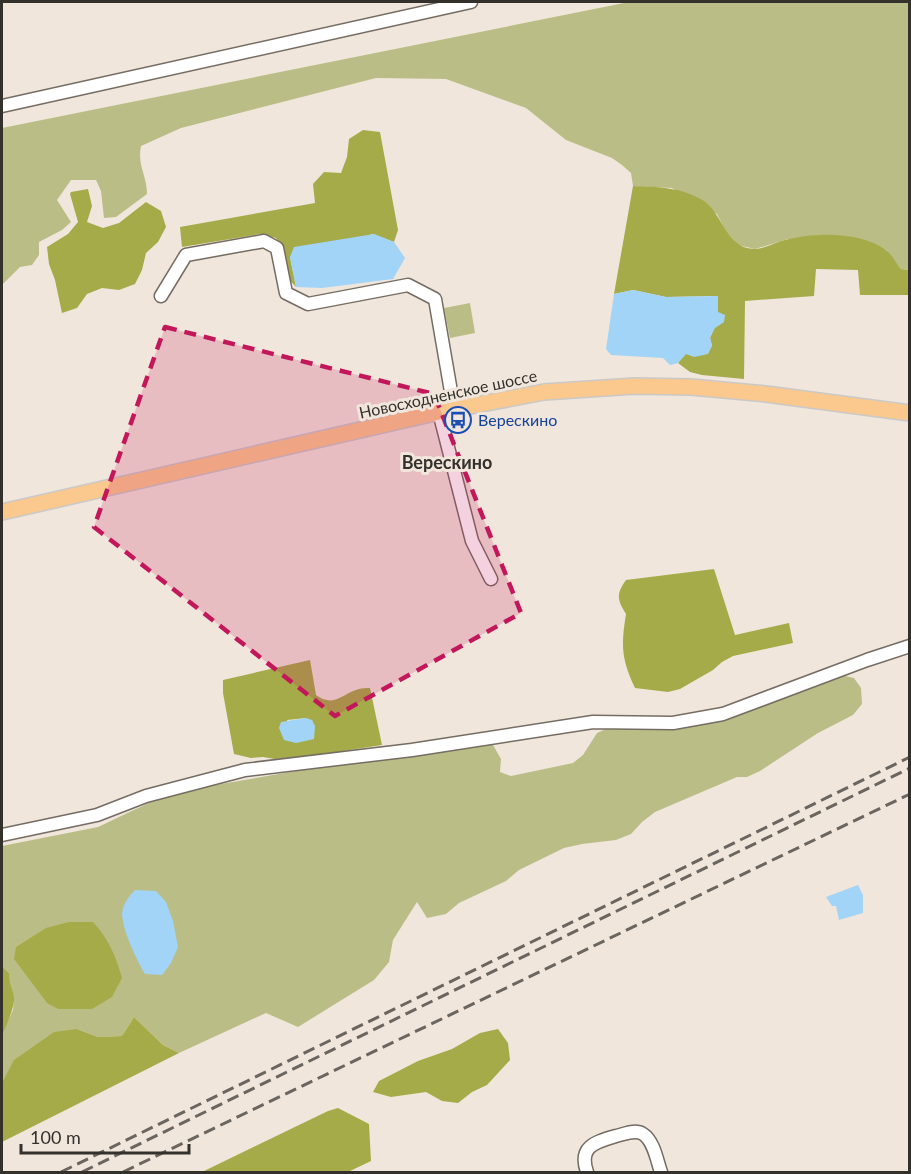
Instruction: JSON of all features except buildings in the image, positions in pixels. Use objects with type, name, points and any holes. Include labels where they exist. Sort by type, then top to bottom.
[{"type":"main road","name":"Новосходненское шоссе","points":[[2,512],[447,410],[544,392],[635,386],[691,387],[766,394],[909,413]]},
{"type":"lane","points":[[2,106],[471,2]]},
{"type":"lane","points":[[161,296],[186,255],[264,241],[277,248],[286,293],[308,304],[408,285],[435,299],[447,410],[472,541],[491,579]]},
{"type":"lane","points":[[2,836],[97,815],[146,796],[245,770],[412,750],[593,722],[673,723],[723,714],[909,646]]},
{"type":"lane","points":[[587,1173],[584,1162],[586,1153],[595,1142],[636,1131],[649,1139],[660,1173]]},
{"type":"highlighted area","points":[[165,327],[434,394],[521,613],[335,716],[94,527]]},
{"type":"green space","points":[[629,2],[909,2],[909,270],[901,269],[886,250],[788,239],[755,249],[738,245],[726,232],[717,214],[672,188],[633,186],[631,173],[622,165],[612,158],[566,140],[526,108],[446,79],[376,78],[181,128],[141,146],[140,159],[147,194],[116,217],[104,218],[101,191],[96,180],[71,180],[57,200],[71,222],[62,230],[39,242],[39,255],[32,265],[20,267],[2,285],[2,128]]},
{"type":"green space","points":[[363,130],[380,132],[398,230],[394,242],[373,234],[290,257],[296,287],[287,277],[285,252],[276,238],[260,234],[182,247],[180,227],[315,203],[313,184],[324,172],[341,173],[347,157],[349,139]]},
{"type":"green space","points":[[633,186],[670,189],[696,196],[716,214],[731,237],[745,247],[759,249],[796,237],[823,235],[852,237],[877,244],[889,253],[901,269],[909,270],[909,295],[860,295],[858,270],[816,269],[814,296],[745,301],[744,379],[690,372],[678,363],[686,353],[712,346],[710,338],[717,317],[718,296],[666,297],[633,290],[614,294]]},
{"type":"green space","points":[[88,189],[92,206],[87,222],[103,228],[119,223],[146,202],[161,211],[166,227],[158,242],[146,253],[142,270],[135,284],[119,290],[102,288],[87,294],[77,308],[62,313],[49,264],[47,247],[68,234],[78,222],[71,192]]},
{"type":"green space","points":[[470,303],[475,333],[450,338],[444,308]]},
{"type":"green space","points":[[714,569],[735,635],[789,623],[793,643],[733,656],[680,689],[668,692],[635,688],[623,652],[626,614],[619,597],[626,580]]},
{"type":"green space","points":[[310,660],[316,695],[324,699],[336,699],[354,690],[370,688],[382,745],[275,759],[251,758],[234,754],[223,693],[223,680]],"holes":[[[306,718],[296,743],[287,720]]]},
{"type":"green space","points":[[841,675],[854,678],[861,688],[862,704],[853,715],[818,733],[760,771],[747,777],[737,777],[655,812],[631,834],[616,840],[564,848],[519,870],[506,881],[459,903],[446,914],[427,918],[417,902],[393,940],[389,962],[374,980],[298,1027],[266,1013],[179,1053],[163,1045],[134,1017],[122,1036],[98,1037],[77,1029],[2,1083],[2,1035],[13,1010],[14,997],[9,986],[9,973],[2,966],[2,846],[98,827],[157,799],[192,789],[337,764],[493,745],[501,759],[500,772],[511,776],[573,763],[583,755],[597,733],[608,728],[657,728]]},
{"type":"green space","points":[[69,922],[93,922],[111,948],[122,978],[112,997],[92,1009],[58,1009],[47,1003],[14,959],[16,947],[46,928]]},
{"type":"green space","points":[[2,966],[9,973],[14,1001],[2,1035]]},
{"type":"green space","points":[[134,1017],[163,1045],[179,1053],[2,1142],[2,1083],[14,1060],[54,1032],[77,1029],[98,1037],[122,1036]]},
{"type":"green space","points":[[498,1029],[508,1043],[510,1060],[487,1085],[472,1092],[458,1103],[442,1101],[426,1092],[391,1097],[373,1092],[379,1081],[418,1061],[452,1049],[480,1033]]},
{"type":"green space","points":[[338,1108],[369,1124],[371,1161],[348,1172],[202,1172],[328,1111]]},
{"type":"water","points":[[374,234],[394,242],[405,258],[393,279],[322,288],[296,287],[290,257],[294,247]]},
{"type":"water","points":[[633,290],[666,297],[718,296],[718,312],[725,315],[724,322],[715,328],[710,337],[712,346],[708,354],[694,357],[686,354],[678,363],[670,365],[663,358],[611,355],[606,349],[614,294]]},
{"type":"water","points":[[306,718],[312,720],[315,726],[314,739],[296,743],[284,740],[279,728],[281,722]]},
{"type":"water","points":[[858,885],[863,895],[863,913],[839,920],[836,906],[832,906],[826,897]]},
{"type":"water","points":[[135,890],[156,891],[166,902],[173,921],[178,947],[171,963],[162,975],[145,974],[125,930],[123,908]]},
{"type":"railway","points":[[61,1172],[910,757]]},
{"type":"railway","points":[[82,1172],[910,768]]},
{"type":"railway","points":[[123,1172],[910,794]]},
{"type":"place","name":"Верескино","points":[[458,420]]},
{"type":"district","name":"Верескино","points":[[447,463]]}]
